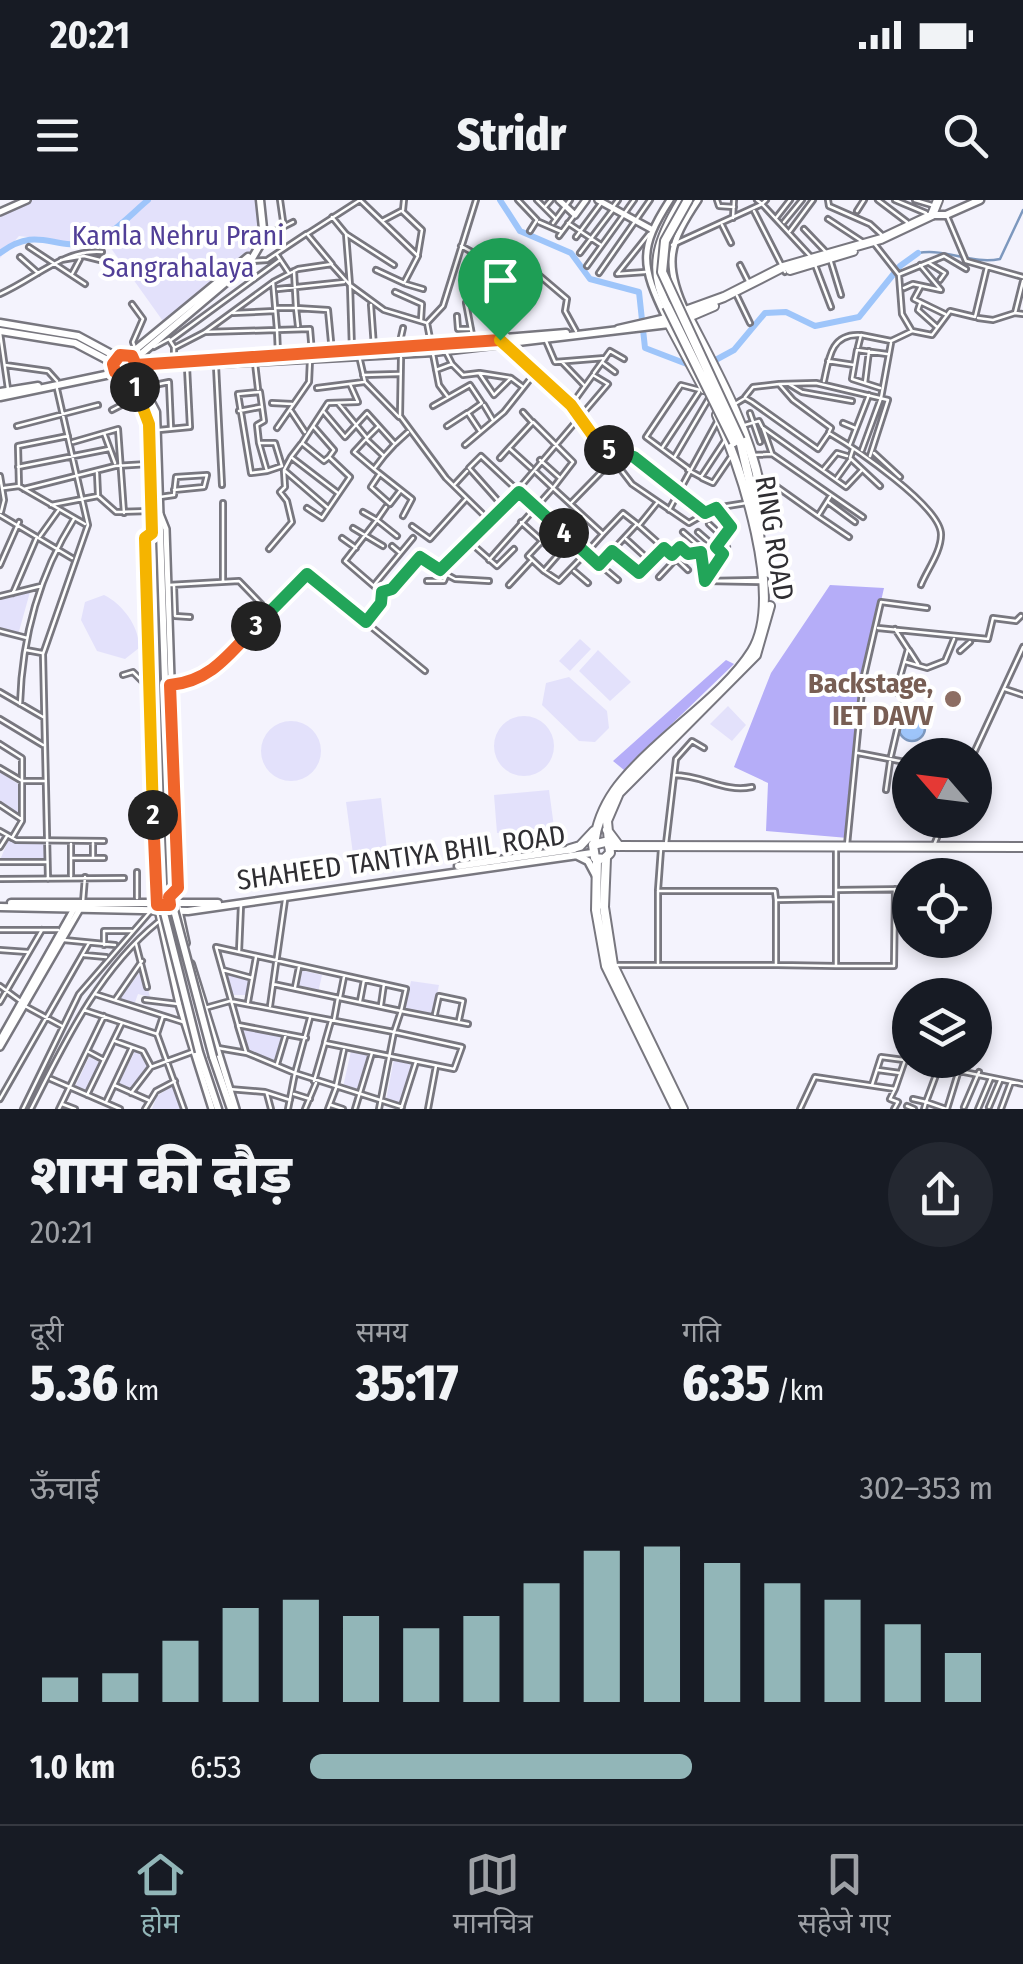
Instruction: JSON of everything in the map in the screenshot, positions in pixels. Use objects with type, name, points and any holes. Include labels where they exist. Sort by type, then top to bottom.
[{"type":"main road","points":[[235,1109],[212,1057],[174,910],[163,632],[167,585],[155,512],[149,424],[141,392],[126,380],[127,364],[248,261],[264,237],[259,200]]},
{"type":"main road","points":[[248,261],[260,236],[259,200]]},
{"type":"main road","name":"RING ROAD","points":[[679,1109],[606,966],[596,910],[596,877],[607,821],[619,793],[743,670],[764,636],[770,604],[734,440],[662,272],[665,240],[685,200]]},
{"type":"main road","points":[[870,243],[939,209],[974,201]]},
{"type":"main road","points":[[311,357],[474,341],[546,340],[667,321],[724,299],[784,269],[884,238],[939,209]]},
{"type":"main road","points":[[724,299],[737,296],[784,269]]},
{"type":"main road","points":[[688,314],[734,405],[752,455],[760,487],[750,499]]},
{"type":"main road","points":[[667,321],[702,390],[734,440],[733,454],[744,479]]},
{"type":"main road","points":[[0,323],[78,336],[106,350],[127,364],[156,412],[158,497],[152,533],[152,631],[167,936],[196,1052],[215,1109]]},
{"type":"main road","points":[[433,348],[446,351],[632,328]]},
{"type":"main road","points":[[0,332],[75,343],[127,364],[187,366],[278,359]]},
{"type":"main road","points":[[5,394],[127,364],[278,359],[400,349]]},
{"type":"main road","name":"RING ROAD","points":[[679,1109],[613,965],[604,907],[604,850],[598,827],[617,785],[752,650],[765,614],[750,499],[734,440]]},
{"type":"main road","points":[[606,871],[604,850],[610,837],[607,826],[619,793]]},
{"type":"main road","points":[[570,851],[598,827]]},
{"type":"main road","name":"SHAHEED TANTIYA BHIL ROAD","points":[[218,905],[570,851],[664,847],[1023,848]]},
{"type":"main road","points":[[570,851],[588,861],[596,877]]},
{"type":"main road","points":[[0,905],[155,909],[286,895]]},
{"type":"main road","points":[[79,906],[138,905],[155,909]]},
{"type":"street","points":[[0,212],[27,200]]},
{"type":"street","points":[[280,200],[283,220]]},
{"type":"street","points":[[248,261],[276,254],[360,200],[418,256]]},
{"type":"street","points":[[382,220],[402,211],[407,204],[404,200]]},
{"type":"street","points":[[427,323],[442,306],[476,200]]},
{"type":"street","points":[[518,200],[545,227],[568,203]]},
{"type":"street","points":[[536,200],[556,218]]},
{"type":"street","points":[[530,232],[551,200]]},
{"type":"street","points":[[559,200],[568,203],[575,215]]},
{"type":"street","points":[[552,224],[561,234],[586,200]]},
{"type":"street","points":[[580,253],[618,200]]},
{"type":"street","points":[[587,266],[634,200]]},
{"type":"street","points":[[599,273],[650,200]]},
{"type":"street","points":[[646,272],[616,274],[670,200]]},
{"type":"street","points":[[688,314],[670,266],[672,245],[698,200]]},
{"type":"street","points":[[717,200],[719,206],[734,207]]},
{"type":"street","points":[[732,220],[734,200]]},
{"type":"street","points":[[757,200],[764,202],[813,259],[831,307]]},
{"type":"street","points":[[776,218],[790,200]]},
{"type":"street","points":[[782,224],[802,200]]},
{"type":"street","points":[[789,232],[813,200]]},
{"type":"street","points":[[828,200],[828,206],[870,224],[884,238]]},
{"type":"street","points":[[858,211],[864,200]]},
{"type":"street","points":[[878,200],[912,226]]},
{"type":"street","points":[[895,200],[939,209]]},
{"type":"street","points":[[916,200],[939,209],[964,257],[1023,279],[1015,313]]},
{"type":"street","points":[[576,237],[601,201],[650,231]]},
{"type":"street","points":[[672,245],[764,202]]},
{"type":"street","points":[[753,210],[784,269]]},
{"type":"street","points":[[402,211],[422,230],[418,256],[404,283]]},
{"type":"street","points":[[332,216],[346,234],[394,265]]},
{"type":"street","points":[[828,218],[870,243],[894,268],[902,289],[902,314],[910,330],[927,336],[954,312],[993,320],[1023,314]]},
{"type":"street","points":[[587,221],[598,229]]},
{"type":"street","points":[[264,237],[293,222]]},
{"type":"street","points":[[568,224],[602,246]]},
{"type":"street","points":[[722,224],[731,244]]},
{"type":"street","points":[[804,229],[821,242],[841,295]]},
{"type":"street","points":[[650,231],[646,272],[667,321]]},
{"type":"street","points":[[307,234],[345,281],[370,303],[427,323]]},
{"type":"street","points":[[346,234],[355,354],[366,382],[393,416],[400,416]]},
{"type":"street","points":[[459,246],[494,264]]},
{"type":"street","points":[[29,247],[58,262],[84,284]]},
{"type":"street","points":[[0,294],[40,275],[72,252],[102,252]]},
{"type":"street","points":[[276,254],[292,272],[298,327]]},
{"type":"street","points":[[899,275],[944,256],[966,269]]},
{"type":"street","points":[[20,257],[40,275]]},
{"type":"street","points":[[58,262],[80,257],[100,260]]},
{"type":"street","points":[[71,275],[80,257]]},
{"type":"street","points":[[127,364],[171,340],[280,260]]},
{"type":"street","points":[[928,262],[945,273],[938,283]]},
{"type":"street","points":[[174,348],[206,332],[292,272],[332,264]]},
{"type":"street","points":[[740,264],[747,287]]},
{"type":"street","points":[[528,265],[567,299],[566,310],[577,332]]},
{"type":"street","points":[[902,289],[921,286],[939,291],[938,283],[920,265]]},
{"type":"street","points":[[975,317],[987,267]]},
{"type":"street","points":[[376,270],[423,290]]},
{"type":"street","points":[[275,289],[345,281]]},
{"type":"street","points":[[274,282],[278,359]]},
{"type":"street","points":[[921,286],[914,298],[947,315]]},
{"type":"street","points":[[395,292],[423,306],[421,322]]},
{"type":"street","points":[[737,296],[750,322]]},
{"type":"street","points":[[370,303],[374,349]]},
{"type":"street","points":[[466,303],[474,341]]},
{"type":"street","points":[[920,303],[918,310],[938,328]]},
{"type":"street","points":[[127,364],[142,319],[132,304]]},
{"type":"street","points":[[232,313],[328,310],[332,353]]},
{"type":"street","points":[[457,316],[458,328],[473,329]]},
{"type":"street","points":[[427,323],[439,385],[448,397]]},
{"type":"street","points":[[206,332],[310,328],[309,382],[277,428]]},
{"type":"street","points":[[403,328],[400,416],[454,485],[491,522]]},
{"type":"street","points":[[823,384],[838,340],[861,335],[892,340],[910,330]]},
{"type":"street","points":[[0,332],[5,394]]},
{"type":"street","points":[[861,335],[852,379],[882,389]]},
{"type":"street","points":[[171,340],[174,364]]},
{"type":"street","points":[[546,340],[551,360],[604,360],[615,372]]},
{"type":"street","points":[[861,452],[881,398],[892,340]]},
{"type":"street","points":[[502,342],[571,405],[632,484],[669,510],[692,524],[716,508],[750,499]]},
{"type":"street","points":[[858,347],[888,354]]},
{"type":"street","points":[[571,405],[611,350],[624,359]]},
{"type":"street","points":[[864,384],[870,350]]},
{"type":"street","points":[[446,351],[493,421]]},
{"type":"street","points":[[560,360],[585,386]]},
{"type":"street","points":[[828,361],[855,365]]},
{"type":"street","points":[[242,428],[264,423],[255,362]]},
{"type":"street","points":[[216,364],[222,485]]},
{"type":"street","points":[[436,370],[452,364]]},
{"type":"street","points":[[5,365],[48,371],[57,376],[88,525],[73,559],[44,654],[48,878]]},
{"type":"street","points":[[156,430],[190,426],[187,366]]},
{"type":"street","points":[[466,445],[536,372]]},
{"type":"street","points":[[462,375],[479,373],[511,378],[524,388]]},
{"type":"street","points":[[479,373],[494,395],[511,378]]},
{"type":"street","points":[[363,374],[400,374]]},
{"type":"street","points":[[521,486],[608,384],[594,375]]},
{"type":"street","points":[[112,410],[141,392],[170,382],[172,429]]},
{"type":"street","points":[[317,388],[366,382]]},
{"type":"street","points":[[788,383],[802,392],[852,401]]},
{"type":"street","points":[[734,405],[753,387],[788,383],[823,384],[881,398],[888,404],[869,458]]},
{"type":"street","points":[[350,384],[358,402],[395,444]]},
{"type":"street","points":[[745,398],[818,449],[831,428],[792,400],[779,384]]},
{"type":"street","points":[[433,406],[470,385]]},
{"type":"street","points":[[661,449],[702,390],[681,386],[646,436],[661,449],[688,469],[713,483],[733,454]]},
{"type":"street","points":[[244,451],[275,443],[282,464],[251,474],[244,451],[238,394],[259,391]]},
{"type":"street","points":[[818,516],[849,458],[870,395]]},
{"type":"street","points":[[674,458],[709,399]]},
{"type":"street","points":[[269,549],[292,522],[280,492],[285,487],[284,470],[291,457],[328,403],[358,402]]},
{"type":"street","points":[[272,403],[294,404]]},
{"type":"street","points":[[338,403],[384,456]]},
{"type":"street","points":[[447,426],[482,403]]},
{"type":"street","points":[[17,426],[98,404]]},
{"type":"street","points":[[239,411],[262,407]]},
{"type":"street","points":[[290,410],[305,432]]},
{"type":"street","points":[[322,411],[344,437],[367,413]]},
{"type":"street","points":[[468,412],[480,431]]},
{"type":"street","points":[[488,560],[574,464],[523,412]]},
{"type":"street","points":[[750,413],[760,442]]},
{"type":"street","points":[[675,492],[718,418]]},
{"type":"street","points":[[454,422],[460,432]]},
{"type":"street","points":[[500,458],[533,422]]},
{"type":"street","points":[[742,426],[760,422],[772,454],[863,516]]},
{"type":"street","points":[[844,423],[857,428]]},
{"type":"street","points":[[257,425],[267,471]]},
{"type":"street","points":[[302,443],[324,461],[334,450],[313,426]]},
{"type":"street","points":[[348,459],[379,426]]},
{"type":"street","points":[[72,442],[118,428],[124,513]]},
{"type":"street","points":[[763,428],[846,487],[862,470]]},
{"type":"street","points":[[374,469],[409,431]]},
{"type":"street","points":[[103,432],[118,466]]},
{"type":"street","points":[[828,433],[869,458],[940,528],[940,546],[921,586]]},
{"type":"street","points":[[70,436],[19,446],[21,487],[48,506],[88,525]]},
{"type":"street","points":[[701,478],[734,440]]},
{"type":"street","points":[[509,448],[603,534]]},
{"type":"street","points":[[18,467],[109,449]]},
{"type":"street","points":[[604,451],[626,452],[705,513]]},
{"type":"street","points":[[354,452],[413,500],[403,516]]},
{"type":"street","points":[[873,452],[900,477]]},
{"type":"street","points":[[815,485],[837,453],[849,458],[880,486]]},
{"type":"street","points":[[752,455],[772,454]]},
{"type":"street","points":[[454,485],[481,456],[514,487]]},
{"type":"street","points":[[291,457],[339,494]]},
{"type":"street","points":[[306,508],[321,518],[350,477],[329,457]]},
{"type":"street","points":[[540,460],[561,479]]},
{"type":"street","points":[[570,504],[612,461]]},
{"type":"street","points":[[2,490],[80,477],[118,466],[150,464]]},
{"type":"street","points":[[284,470],[329,509]]},
{"type":"street","points":[[468,470],[502,504]]},
{"type":"street","points":[[96,472],[98,496],[113,510],[155,512]]},
{"type":"street","points":[[158,497],[174,495],[174,490],[176,477],[207,474],[206,486],[174,490]]},
{"type":"street","points":[[380,474],[371,487],[390,504],[401,490]]},
{"type":"street","points":[[0,476],[0,514],[19,522],[73,559]]},
{"type":"street","points":[[760,487],[773,484],[849,537]]},
{"type":"street","points":[[440,570],[519,492],[618,580]]},
{"type":"street","points":[[48,506],[98,496]]},
{"type":"street","points":[[669,510],[679,496]]},
{"type":"street","points":[[412,526],[430,538],[466,498]]},
{"type":"street","points":[[599,565],[658,502]]},
{"type":"street","points":[[826,502],[855,522]]},
{"type":"street","points":[[223,504],[223,581]]},
{"type":"street","points":[[382,592],[345,562],[386,507]]},
{"type":"street","points":[[716,508],[731,527],[716,547]]},
{"type":"street","points":[[13,593],[38,537],[58,511]]},
{"type":"street","points":[[363,512],[397,536]]},
{"type":"street","points":[[542,541],[528,556],[559,581],[624,512],[688,570]]},
{"type":"street","points":[[20,704],[24,649],[41,586],[55,549],[74,519]]},
{"type":"street","points":[[0,565],[19,522]]},
{"type":"street","points":[[521,522],[558,555]]},
{"type":"street","points":[[708,524],[723,537]]},
{"type":"street","points":[[354,528],[383,546]]},
{"type":"street","points":[[683,532],[701,552],[705,581]]},
{"type":"street","points":[[698,532],[723,554]]},
{"type":"street","points":[[131,1093],[152,1067],[196,1052],[179,1004],[155,909],[145,538],[152,533]]},
{"type":"street","points":[[342,538],[356,548]]},
{"type":"street","points":[[374,585],[412,538]]},
{"type":"street","points":[[625,538],[651,562]]},
{"type":"street","points":[[544,570],[572,540]]},
{"type":"street","points":[[470,542],[498,566],[514,548]]},
{"type":"street","points":[[392,546],[400,553]]},
{"type":"street","points":[[659,577],[680,547],[688,554],[701,552]]},
{"type":"street","points":[[612,551],[639,573],[664,548]]},
{"type":"street","points":[[705,581],[727,548]]},
{"type":"street","points":[[382,592],[392,589],[420,557],[455,579],[490,580]]},
{"type":"street","points":[[509,585],[532,560]]},
{"type":"street","points":[[382,562],[388,568]]},
{"type":"street","points":[[572,569],[588,583]]},
{"type":"street","points":[[170,685],[193,683],[210,674],[307,574],[424,671]]},
{"type":"street","points":[[427,580],[444,582],[446,574]]},
{"type":"street","points":[[692,580],[761,581]]},
{"type":"street","points":[[167,585],[239,581],[269,612]]},
{"type":"street","points":[[167,585],[176,616],[190,618]]},
{"type":"street","points":[[167,585],[170,765],[178,888],[169,897],[176,908],[219,1069],[235,1109]]},
{"type":"street","points":[[0,596],[41,586]]},
{"type":"street","points":[[366,622],[381,603],[382,592]]},
{"type":"street","points":[[836,966],[836,890],[863,680],[881,602],[927,608]]},
{"type":"street","points":[[877,628],[988,639],[993,618],[1016,621],[1021,616]]},
{"type":"street","points":[[895,630],[919,665]]},
{"type":"street","points":[[0,631],[27,638]]},
{"type":"street","points":[[906,662],[927,668],[952,656],[954,638]]},
{"type":"street","points":[[960,651],[972,640]]},
{"type":"street","points":[[980,738],[1023,647]]},
{"type":"street","points":[[24,649],[44,654]]},
{"type":"street","points":[[886,790],[904,700],[896,695],[897,686],[908,649]]},
{"type":"street","points":[[124,675],[133,672],[148,687]]},
{"type":"street","points":[[863,680],[897,686]]},
{"type":"street","points":[[1003,689],[1023,695]]},
{"type":"street","points":[[0,692],[44,718]]},
{"type":"street","points":[[0,719],[44,746]]},
{"type":"street","points":[[658,965],[658,892],[672,774],[676,760],[692,741],[704,748]]},
{"type":"street","points":[[0,847],[22,820],[22,758],[1,746]]},
{"type":"street","points":[[856,753],[890,758]]},
{"type":"street","points":[[151,770],[158,761]]},
{"type":"street","points":[[0,768],[22,781],[45,781]]},
{"type":"street","points":[[672,774],[700,776],[734,791],[752,787]]},
{"type":"street","points":[[0,805],[22,820]]},
{"type":"street","points":[[0,830],[10,837],[46,842],[104,841]]},
{"type":"street","points":[[933,848],[937,838]]},
{"type":"street","points":[[92,841],[93,858]]},
{"type":"street","points":[[72,842],[72,877]]},
{"type":"street","points":[[71,858],[104,858]]},
{"type":"street","points":[[0,862],[47,862]]},
{"type":"street","points":[[137,872],[138,905]]},
{"type":"street","points":[[0,1040],[62,940],[79,906],[84,877]]},
{"type":"street","points":[[0,880],[124,878]]},
{"type":"street","points":[[836,890],[892,889]]},
{"type":"street","points":[[658,892],[775,892],[776,965]]},
{"type":"street","points":[[270,1008],[286,895]]},
{"type":"street","points":[[776,900],[836,899]]},
{"type":"street","points":[[239,953],[241,903]]},
{"type":"street","points":[[0,1048],[79,906]]},
{"type":"street","points":[[62,940],[123,943],[155,909]]},
{"type":"street","points":[[31,1109],[82,1009],[131,947],[160,921]]},
{"type":"street","points":[[0,930],[63,930]]},
{"type":"street","points":[[0,1002],[42,930]]},
{"type":"street","points":[[104,945],[104,930],[144,934]]},
{"type":"street","points":[[136,942],[147,987]]},
{"type":"street","points":[[0,1099],[89,943]]},
{"type":"street","points":[[123,943],[131,947]]},
{"type":"street","points":[[23,1109],[79,994],[117,945]]},
{"type":"street","points":[[247,1053],[216,947],[406,988],[379,1109]]},
{"type":"street","points":[[0,950],[30,952]]},
{"type":"street","points":[[82,955],[107,957]]},
{"type":"street","points":[[248,1004],[256,957]]},
{"type":"street","points":[[613,965],[894,966],[894,958]]},
{"type":"street","points":[[114,1000],[142,961]]},
{"type":"street","points":[[295,989],[299,967]]},
{"type":"street","points":[[221,970],[252,978]]},
{"type":"street","points":[[305,1109],[344,977]]},
{"type":"street","points":[[360,1003],[364,980]]},
{"type":"street","points":[[274,984],[468,1024]]},
{"type":"street","points":[[380,1006],[384,984]]},
{"type":"street","points":[[0,986],[63,1026]]},
{"type":"street","points":[[95,994],[185,1022]]},
{"type":"street","points":[[435,1016],[439,996],[462,1001],[459,1022]]},
{"type":"street","points":[[145,1000],[179,1004]]},
{"type":"street","points":[[204,1008],[230,1001],[462,1048],[454,1069],[325,1044]]},
{"type":"street","points":[[82,1009],[157,1034]]},
{"type":"street","points":[[74,1109],[61,1106],[104,1016]]},
{"type":"street","points":[[163,1016],[157,1034],[184,1109]]},
{"type":"street","points":[[288,1109],[310,1016]]},
{"type":"street","points":[[87,1096],[122,1023]]},
{"type":"street","points":[[238,1025],[306,1038]]},
{"type":"street","points":[[277,1066],[286,1034]]},
{"type":"street","points":[[114,1040],[145,1053],[152,1067]]},
{"type":"street","points":[[105,1103],[132,1047]]},
{"type":"street","points":[[214,1047],[247,1053],[295,1074],[401,1108],[416,1061]]},
{"type":"street","points":[[344,1109],[329,1106],[345,1048]]},
{"type":"street","points":[[87,1052],[104,1060]]},
{"type":"street","points":[[355,1109],[372,1053]]},
{"type":"street","points":[[872,1087],[882,1056],[892,1058]]},
{"type":"street","points":[[428,1109],[436,1065]]},
{"type":"street","points":[[876,1070],[892,1072]]},
{"type":"street","points":[[992,1076],[1023,1084]]},
{"type":"street","points":[[800,1109],[815,1078],[896,1090]]},
{"type":"street","points":[[894,1109],[898,1102],[890,1098],[900,1078]]},
{"type":"street","points":[[924,1109],[935,1078]]},
{"type":"street","points":[[913,1100],[946,1109],[957,1078]]},
{"type":"street","points":[[964,1107],[976,1078]]},
{"type":"street","points":[[978,1109],[991,1078]]},
{"type":"street","points":[[991,1109],[1001,1078]]},
{"type":"street","points":[[50,1079],[120,1109]]},
{"type":"street","points":[[145,1109],[161,1087],[176,1081]]},
{"type":"street","points":[[1002,1109],[1012,1081]]},
{"type":"street","points":[[114,1085],[149,1101]]},
{"type":"street","points":[[228,1089],[291,1100]]},
{"type":"street","points":[[267,1093],[271,1109]]},
{"type":"street","points":[[293,1094],[310,1099]]},
{"type":"street","points":[[907,1106],[914,1109]]},
{"type":"green space","name":"Kamla Nehru Prani Sangrahalaya","points":[[27,200],[257,200],[259,222],[255,242],[233,273],[165,324],[103,237],[70,242],[19,236],[0,258],[0,212]]},
{"type":"green space","points":[[30,592],[18,635],[0,630],[0,600]]},
{"type":"green space","points":[[104,595],[124,610],[137,633],[139,648],[125,659],[97,651],[81,620],[85,602]]},
{"type":"green space","points":[[580,639],[591,649],[570,671],[559,661]]},
{"type":"green space","points":[[598,650],[631,682],[610,701],[579,671]]},
{"type":"green space","points":[[569,677],[607,711],[609,728],[595,742],[579,741],[542,705],[546,683]]},
{"type":"green space","points":[[728,706],[746,725],[732,741],[710,724]]},
{"type":"green space","points":[[524,716],[545,725],[554,746],[545,767],[524,776],[503,767],[494,746],[503,725]]},
{"type":"green space","points":[[291,721],[312,730],[321,751],[312,772],[291,781],[270,772],[261,751],[270,730]]},
{"type":"green space","points":[[0,772],[20,785],[19,814],[0,802]]},
{"type":"green space","points":[[549,790],[554,827],[497,833],[494,795]]},
{"type":"green space","points":[[381,798],[387,850],[353,854],[346,802]]},
{"type":"green space","points":[[8,841],[44,844],[44,861],[0,860]]},
{"type":"green space","points":[[143,968],[150,997],[138,994],[134,1005],[119,1000]]},
{"type":"green space","points":[[301,970],[322,975],[318,993],[296,988]]},
{"type":"green space","points":[[227,973],[250,979],[247,995],[230,995]]},
{"type":"green space","points":[[411,981],[439,985],[433,1015],[405,1009]]},
{"type":"green space","points":[[238,1025],[286,1034],[277,1066],[247,1053]]},
{"type":"green space","points":[[135,1051],[145,1054],[149,1067],[131,1090],[118,1085]]},
{"type":"green space","points":[[351,1051],[369,1055],[362,1094],[343,1087]]},
{"type":"green space","points":[[89,1057],[101,1063],[87,1093],[75,1087]]},
{"type":"green space","points":[[394,1059],[414,1063],[406,1106],[386,1100]]},
{"type":"green space","points":[[175,1084],[184,1109],[152,1109],[157,1096]]},
{"type":"shaded area","points":[[830,585],[884,588],[863,680],[848,838],[766,831],[768,783],[734,767],[771,673]]},
{"type":"shaded area","points":[[726,660],[734,664],[624,770],[613,761]]},
{"type":"water","points":[[907,716],[917,716],[924,723],[920,738],[904,738],[900,733],[900,723]]},
{"type":"waterway","points":[[0,253],[25,240],[90,242],[113,230],[148,200]]},
{"type":"waterway","points":[[500,200],[520,231],[571,253],[590,279],[639,292],[645,348],[692,366]]},
{"type":"waterway","points":[[918,253],[1000,259],[1023,210]]},
{"type":"waterway","points":[[710,363],[734,350],[765,313],[786,312],[815,326],[859,317],[900,266],[918,253]]},
{"type":"place","name":"Backstage, IET DAVV","points":[[953,699]]},
{"type":"route","points":[[500,340],[571,405],[604,451],[626,452],[705,513],[716,508],[731,527],[716,547],[723,554],[705,581],[701,552],[688,554],[680,547],[672,555],[664,548],[639,573],[612,551],[599,565],[519,492],[440,570],[420,557],[392,589],[382,592],[381,603],[366,622],[307,574],[210,674],[193,683],[170,685],[178,888],[169,897],[170,905],[157,905],[145,538],[152,533],[149,424],[132,380],[115,372],[114,359],[126,354],[135,359],[136,365],[211,363],[500,340]]}]
